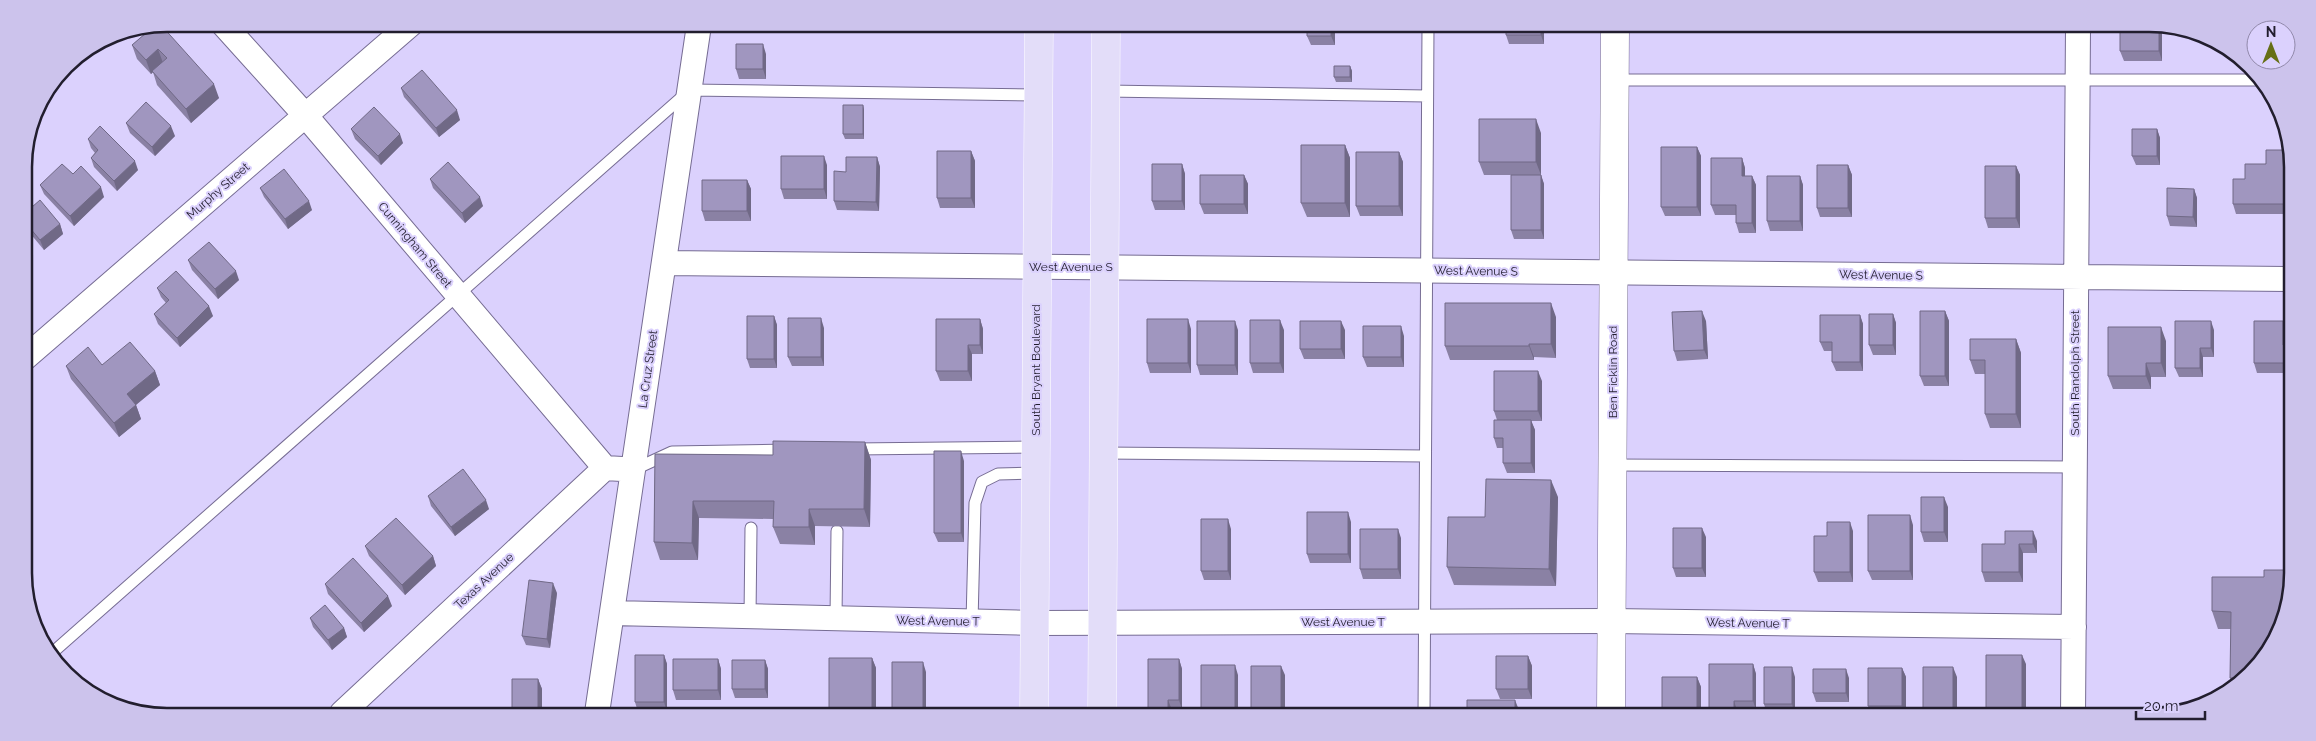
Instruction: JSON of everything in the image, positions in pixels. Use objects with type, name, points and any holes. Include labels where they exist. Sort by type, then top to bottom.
[{"type":"main road","name":"South Bryant Boulevard","points":[[1034,708],[1039,33]]},
{"type":"main road","points":[[1102,708],[1106,33]]},
{"type":"street","name":"Ben Ficklin Road","points":[[1611,708],[1615,32]]},
{"type":"street","name":"South Randolph Street","points":[[2074,708],[2078,32]]},
{"type":"street","name":"Cunningham Street","points":[[231,33],[305,115],[606,468]]},
{"type":"street","name":"Murphy Street","points":[[33,351],[401,33]]},
{"type":"street","name":"La Cruz Street","points":[[598,708],[698,33]]},
{"type":"street","name":"West Avenue S","points":[[664,263],[2284,279]]},
{"type":"street","points":[[606,468],[634,470]]},
{"type":"street","name":"Texas Avenue","points":[[347,708],[606,468]]},
{"type":"street","name":"West Avenue T","points":[[612,613],[1034,623],[1611,622],[2074,627]]},
{"type":"lane","points":[[1424,708],[1428,32]]},
{"type":"lane","points":[[1614,80],[2251,80]]},
{"type":"lane","points":[[56,649],[690,90],[1038,95]]},
{"type":"lane","points":[[1106,91],[1427,96]]},
{"type":"lane","points":[[634,470],[672,452],[800,450]]},
{"type":"lane","points":[[839,450],[1036,460]]},
{"type":"lane","points":[[1104,453],[1425,456]]},
{"type":"lane","points":[[972,622],[974,503],[982,482],[1036,460]]},
{"type":"lane","points":[[1612,465],[2075,467]]},
{"type":"lane","points":[[750,616],[751,528]]},
{"type":"lane","points":[[836,618],[837,531]]},
{"type":"building","points":[[1307,32],[1331,32],[1331,36],[1307,36]]},
{"type":"building","points":[[1506,32],[1541,32],[1541,35],[1506,35]]},
{"type":"building","points":[[2120,32],[2159,33],[2159,51],[2120,51]]},
{"type":"building","points":[[168,33],[214,84],[186,109],[152,71],[167,58],[158,49],[146,60],[132,45],[144,35]]},
{"type":"building","points":[[736,44],[763,44],[763,69],[736,69]]},
{"type":"building","points":[[1334,66],[1350,66],[1350,77],[1334,77]]},
{"type":"building","points":[[422,70],[457,110],[436,128],[401,88]]},
{"type":"building","points":[[146,102],[171,126],[152,147],[126,123]]},
{"type":"building","points":[[843,105],[863,105],[863,134],[843,134]]},
{"type":"building","points":[[374,107],[400,134],[378,156],[351,129]]},
{"type":"building","points":[[1479,119],[1536,119],[1536,162],[1479,162]]},
{"type":"building","points":[[100,126],[135,161],[114,181],[91,158],[98,150],[88,139]]},
{"type":"building","points":[[2132,129],[2157,129],[2157,156],[2132,156]]},
{"type":"building","points":[[1301,145],[1345,145],[1345,203],[1301,203]]},
{"type":"building","points":[[1661,147],[1697,147],[1697,207],[1661,207]]},
{"type":"building","points":[[2266,150],[2282,150],[2284,204],[2233,204],[2233,179],[2245,179],[2245,164],[2266,164]]},
{"type":"building","points":[[937,151],[971,151],[971,198],[937,198]]},
{"type":"building","points":[[1356,152],[1399,152],[1399,206],[1356,206]]},
{"type":"building","points":[[781,156],[824,156],[824,189],[781,189]]},
{"type":"building","points":[[846,157],[877,157],[876,202],[834,201],[834,171],[846,172]]},
{"type":"building","points":[[1711,158],[1742,158],[1742,176],[1752,176],[1752,223],[1736,223],[1736,205],[1711,205]]},
{"type":"building","points":[[448,162],[480,197],[462,213],[430,179]]},
{"type":"building","points":[[62,164],[73,174],[81,166],[101,187],[70,216],[40,185]]},
{"type":"building","points":[[1152,164],[1182,164],[1182,201],[1152,201]]},
{"type":"building","points":[[1817,165],[1848,165],[1848,208],[1817,208]]},
{"type":"building","points":[[1985,166],[2016,166],[2016,218],[1985,218]]},
{"type":"building","points":[[284,169],[309,201],[285,219],[260,188]]},
{"type":"building","points":[[1200,175],[1244,175],[1244,204],[1200,204]]},
{"type":"building","points":[[1511,175],[1541,175],[1541,230],[1511,230]]},
{"type":"building","points":[[1767,176],[1800,176],[1800,221],[1767,221]]},
{"type":"building","points":[[702,180],[747,180],[747,211],[702,211]]},
{"type":"building","points":[[2167,188],[2194,189],[2193,217],[2167,216]]},
{"type":"building","points":[[40,200],[60,224],[40,240],[33,231],[33,206]]},
{"type":"building","points":[[209,242],[236,271],[215,289],[188,260]]},
{"type":"building","points":[[176,271],[209,306],[177,338],[154,314],[169,300],[157,288]]},
{"type":"building","points":[[1445,303],[1551,303],[1551,344],[1529,344],[1529,346],[1445,346]]},
{"type":"building","points":[[1702,311],[1704,350],[1674,351],[1672,312]]},
{"type":"building","points":[[1920,311],[1945,311],[1945,376],[1920,376]]},
{"type":"building","points":[[1869,314],[1893,314],[1893,345],[1869,345]]},
{"type":"building","points":[[1820,315],[1860,315],[1860,362],[1832,362],[1832,342],[1820,342]]},
{"type":"building","points":[[747,316],[774,316],[774,359],[747,359]]},
{"type":"building","points":[[788,318],[821,318],[821,357],[788,357]]},
{"type":"building","points":[[936,319],[980,319],[980,345],[968,345],[968,371],[936,371]]},
{"type":"building","points":[[1147,319],[1188,319],[1188,363],[1147,363]]},
{"type":"building","points":[[1250,320],[1280,320],[1280,363],[1250,363]]},
{"type":"building","points":[[1197,321],[1235,321],[1235,365],[1197,365]]},
{"type":"building","points":[[1300,321],[1341,321],[1341,349],[1300,349]]},
{"type":"building","points":[[2175,321],[2211,321],[2211,348],[2200,348],[2200,368],[2175,368]]},
{"type":"building","points":[[2254,321],[2283,321],[2284,363],[2254,363]]},
{"type":"building","points":[[1363,326],[1401,326],[1401,357],[1363,357]]},
{"type":"building","points":[[2108,327],[2161,327],[2161,363],[2146,363],[2146,376],[2108,376]]},
{"type":"building","points":[[1970,339],[2016,339],[2016,414],[1985,414],[1985,360],[1970,360]]},
{"type":"building","points":[[130,342],[155,371],[127,394],[136,405],[114,423],[66,366],[88,347],[102,365]]},
{"type":"building","points":[[1494,371],[1538,371],[1538,411],[1494,411]]},
{"type":"building","points":[[1494,420],[1531,420],[1531,463],[1503,463],[1503,438],[1494,438]]},
{"type":"building","points":[[773,441],[865,442],[864,509],[809,509],[809,527],[773,527],[774,501],[693,501],[692,543],[654,542],[655,454],[773,455]]},
{"type":"building","points":[[934,451],[961,451],[961,533],[934,533]]},
{"type":"building","points":[[463,469],[486,500],[451,527],[428,496]]},
{"type":"building","points":[[1486,479],[1551,480],[1549,569],[1447,567],[1448,517],[1485,517]]},
{"type":"building","points":[[1921,497],[1944,497],[1944,532],[1921,532]]},
{"type":"building","points":[[1307,512],[1348,512],[1348,554],[1307,554]]},
{"type":"building","points":[[1868,515],[1910,515],[1910,571],[1868,571]]},
{"type":"building","points":[[396,518],[433,556],[402,585],[365,546]]},
{"type":"building","points":[[1201,519],[1228,519],[1228,571],[1201,571]]},
{"type":"building","points":[[1827,522],[1850,522],[1850,572],[1814,572],[1814,536],[1827,536]]},
{"type":"building","points":[[1673,528],[1702,528],[1702,568],[1673,568]]},
{"type":"building","points":[[1360,529],[1398,529],[1398,569],[1360,569]]},
{"type":"building","points":[[2005,531],[2033,531],[2033,544],[2019,544],[2019,572],[1982,572],[1982,544],[2005,544]]},
{"type":"building","points":[[353,558],[388,596],[361,623],[325,584]]},
{"type":"building","points":[[2264,570],[2284,570],[2279,608],[2273,625],[2256,656],[2237,675],[2230,678],[2231,612],[2212,611],[2212,577],[2264,577]]},
{"type":"building","points":[[529,580],[553,583],[547,639],[522,636]]},
{"type":"building","points":[[325,605],[344,628],[328,640],[310,618]]},
{"type":"building","points":[[635,655],[664,655],[664,702],[635,702]]},
{"type":"building","points":[[1986,655],[2022,655],[2022,708],[1986,708]]},
{"type":"building","points":[[1496,656],[1528,656],[1528,689],[1496,689]]},
{"type":"building","points":[[829,658],[872,658],[872,708],[829,708]]},
{"type":"building","points":[[673,659],[718,659],[718,690],[673,690]]},
{"type":"building","points":[[1148,659],[1179,659],[1179,700],[1168,700],[1168,708],[1148,708]]},
{"type":"building","points":[[732,660],[765,660],[765,689],[732,689]]},
{"type":"building","points":[[892,662],[923,662],[923,708],[892,708]]},
{"type":"building","points":[[1709,664],[1753,664],[1753,701],[1734,701],[1734,708],[1709,708]]},
{"type":"building","points":[[1201,665],[1235,665],[1235,708],[1201,708]]},
{"type":"building","points":[[1251,666],[1281,666],[1281,708],[1251,708]]},
{"type":"building","points":[[1764,667],[1792,667],[1792,704],[1764,704]]},
{"type":"building","points":[[1923,667],[1953,667],[1953,708],[1923,708]]},
{"type":"building","points":[[1868,668],[1902,668],[1902,706],[1868,706]]},
{"type":"building","points":[[1813,669],[1846,669],[1846,693],[1813,693]]},
{"type":"building","points":[[1662,677],[1697,677],[1697,708],[1662,708]]},
{"type":"building","points":[[512,679],[538,679],[538,708],[512,708]]},
{"type":"building","points":[[1467,700],[1515,700],[1515,708],[1467,708]]}]
